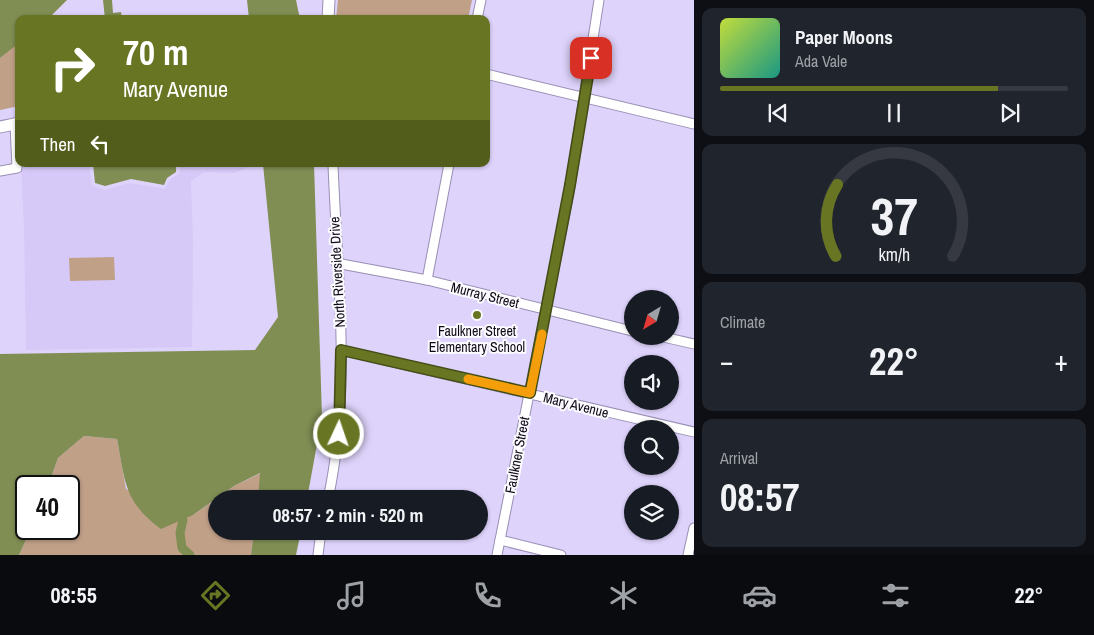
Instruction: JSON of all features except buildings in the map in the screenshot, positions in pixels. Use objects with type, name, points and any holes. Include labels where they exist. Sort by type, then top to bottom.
[{"type":"main road","points":[[328,15],[329,0]]},
{"type":"main road","points":[[0,127],[15,123]]},
{"type":"street","points":[[478,15],[481,0]]},
{"type":"street","name":"Faulkner Street","points":[[497,555],[546,310],[585,98],[599,0]]},
{"type":"street","points":[[490,75],[694,124]]},
{"type":"street","points":[[0,171],[17,167]]},
{"type":"street","name":"North Riverside Drive","points":[[330,490],[341,421],[341,350],[333,167]]},
{"type":"street","points":[[427,280],[448,167]]},
{"type":"street","name":"Murray Street","points":[[336,263],[427,280],[624,329]]},
{"type":"street","points":[[679,341],[694,344]]},
{"type":"street","name":"Mary Avenue","points":[[341,350],[694,432]]},
{"type":"street","points":[[688,555],[694,528]]},
{"type":"street","points":[[318,555],[320,540]]},
{"type":"street","points":[[500,540],[561,555]]},
{"type":"shaded area","points":[[0,0],[67,0],[52,15],[15,15],[15,46],[0,58]]},
{"type":"shaded area","points":[[103,0],[112,0],[113,13],[121,12],[121,15],[105,15]]},
{"type":"shaded area","points":[[247,0],[296,0],[299,15],[249,15]]},
{"type":"shaded area","points":[[338,0],[472,0],[469,15],[336,15]]},
{"type":"shaded area","points":[[15,45],[15,107],[0,110],[0,58]]},
{"type":"shaded area","points":[[21,167],[89,167],[92,186],[105,190],[130,183],[165,189],[170,180],[180,173],[180,167],[249,167],[234,173],[204,172],[191,181],[193,241],[192,347],[26,350]]},
{"type":"shaded area","points":[[93,167],[176,167],[176,172],[167,178],[164,185],[131,179],[105,186],[95,183]]},
{"type":"shaded area","points":[[263,167],[314,167],[322,417],[309,490],[259,490],[260,473],[228,490],[208,490],[208,504],[193,515],[161,529],[140,509],[128,490],[117,439],[84,436],[58,458],[52,475],[15,475],[15,540],[26,540],[19,555],[0,555],[0,354],[255,350],[278,317]]},
{"type":"shaded area","points":[[114,257],[115,280],[70,281],[69,258]]},
{"type":"shaded area","points":[[84,436],[117,439],[126,489],[193,515],[208,505],[208,540],[253,540],[251,555],[19,555],[26,540],[80,540],[80,475],[52,475],[58,458]]},
{"type":"shaded area","points":[[261,473],[259,490],[228,490]]},
{"type":"shaded area","points":[[253,540],[299,540],[296,555],[251,555]]},
{"type":"waterway","points":[[183,520],[180,533],[182,548],[190,555]]},
{"type":"slow traffic","points":[[468,379],[530,393],[542,334]]},
{"type":"place","name":"Faulkner Street Elementary School","points":[[477,315]]},
{"type":"route","points":[[339,434],[341,421],[341,350],[530,393],[570,185],[591,58]]}]
